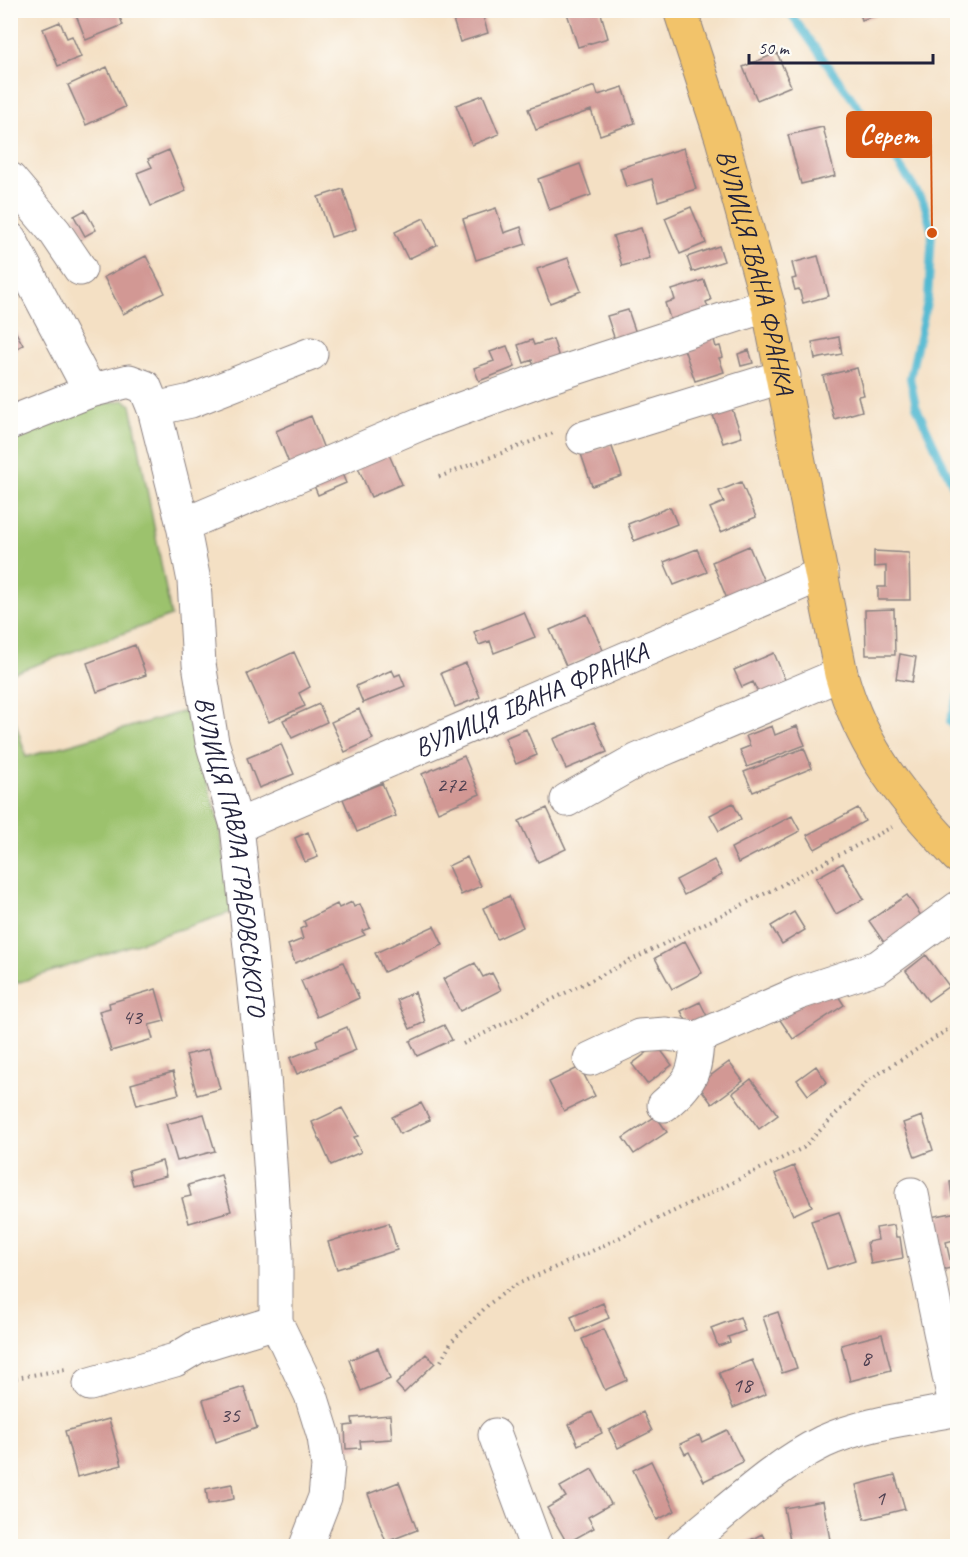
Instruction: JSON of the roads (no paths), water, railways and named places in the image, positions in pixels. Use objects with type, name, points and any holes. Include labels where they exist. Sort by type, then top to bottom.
[{"type":"main road","name":"ВУЛИЦЯ ІВАНА ФРАНКА","points":[[680,10],[722,139],[768,305],[784,376],[841,674],[849,703],[865,740],[917,814],[957,857]]},
{"type":"street","points":[[10,179],[55,232],[80,269]]},
{"type":"street","points":[[10,239],[90,391]]},
{"type":"street","points":[[183,525],[431,420],[545,378],[768,305]]},
{"type":"street","points":[[154,409],[191,400],[311,354]]},
{"type":"street","points":[[583,438],[784,376]]},
{"type":"street","name":"ВУЛИЦЯ ПАВЛА ГРАБОВСЬКОГО","points":[[10,423],[90,391],[129,381],[145,387],[154,409],[183,525],[194,581],[199,664],[213,742],[237,826],[264,1088],[276,1250],[276,1322],[311,1395],[326,1447],[328,1466],[325,1497],[306,1546]]},
{"type":"street","name":"ВУЛИЦЯ ІВАНА ФРАНКА","points":[[237,826],[822,574]]},
{"type":"street","points":[[567,800],[638,760],[841,674]]},
{"type":"street","points":[[590,1059],[639,1036],[666,1034],[697,1038],[799,993],[878,966],[957,908]]},
{"type":"street","points":[[664,1105],[687,1085],[696,1061],[697,1038]]},
{"type":"street","points":[[683,1546],[792,1459],[825,1441],[859,1430],[957,1410],[912,1194]]},
{"type":"street","points":[[90,1384],[175,1360],[198,1346],[276,1322]]},
{"type":"street","points":[[495,1435],[536,1546]]},
{"type":"waterway","points":[[788,10],[890,151],[924,203],[932,233],[928,298],[910,378],[916,406],[958,496]]},
{"type":"waterway","points":[[958,697],[950,721],[958,732]]},
{"type":"place","name":"Серет","points":[[932,233]]}]
